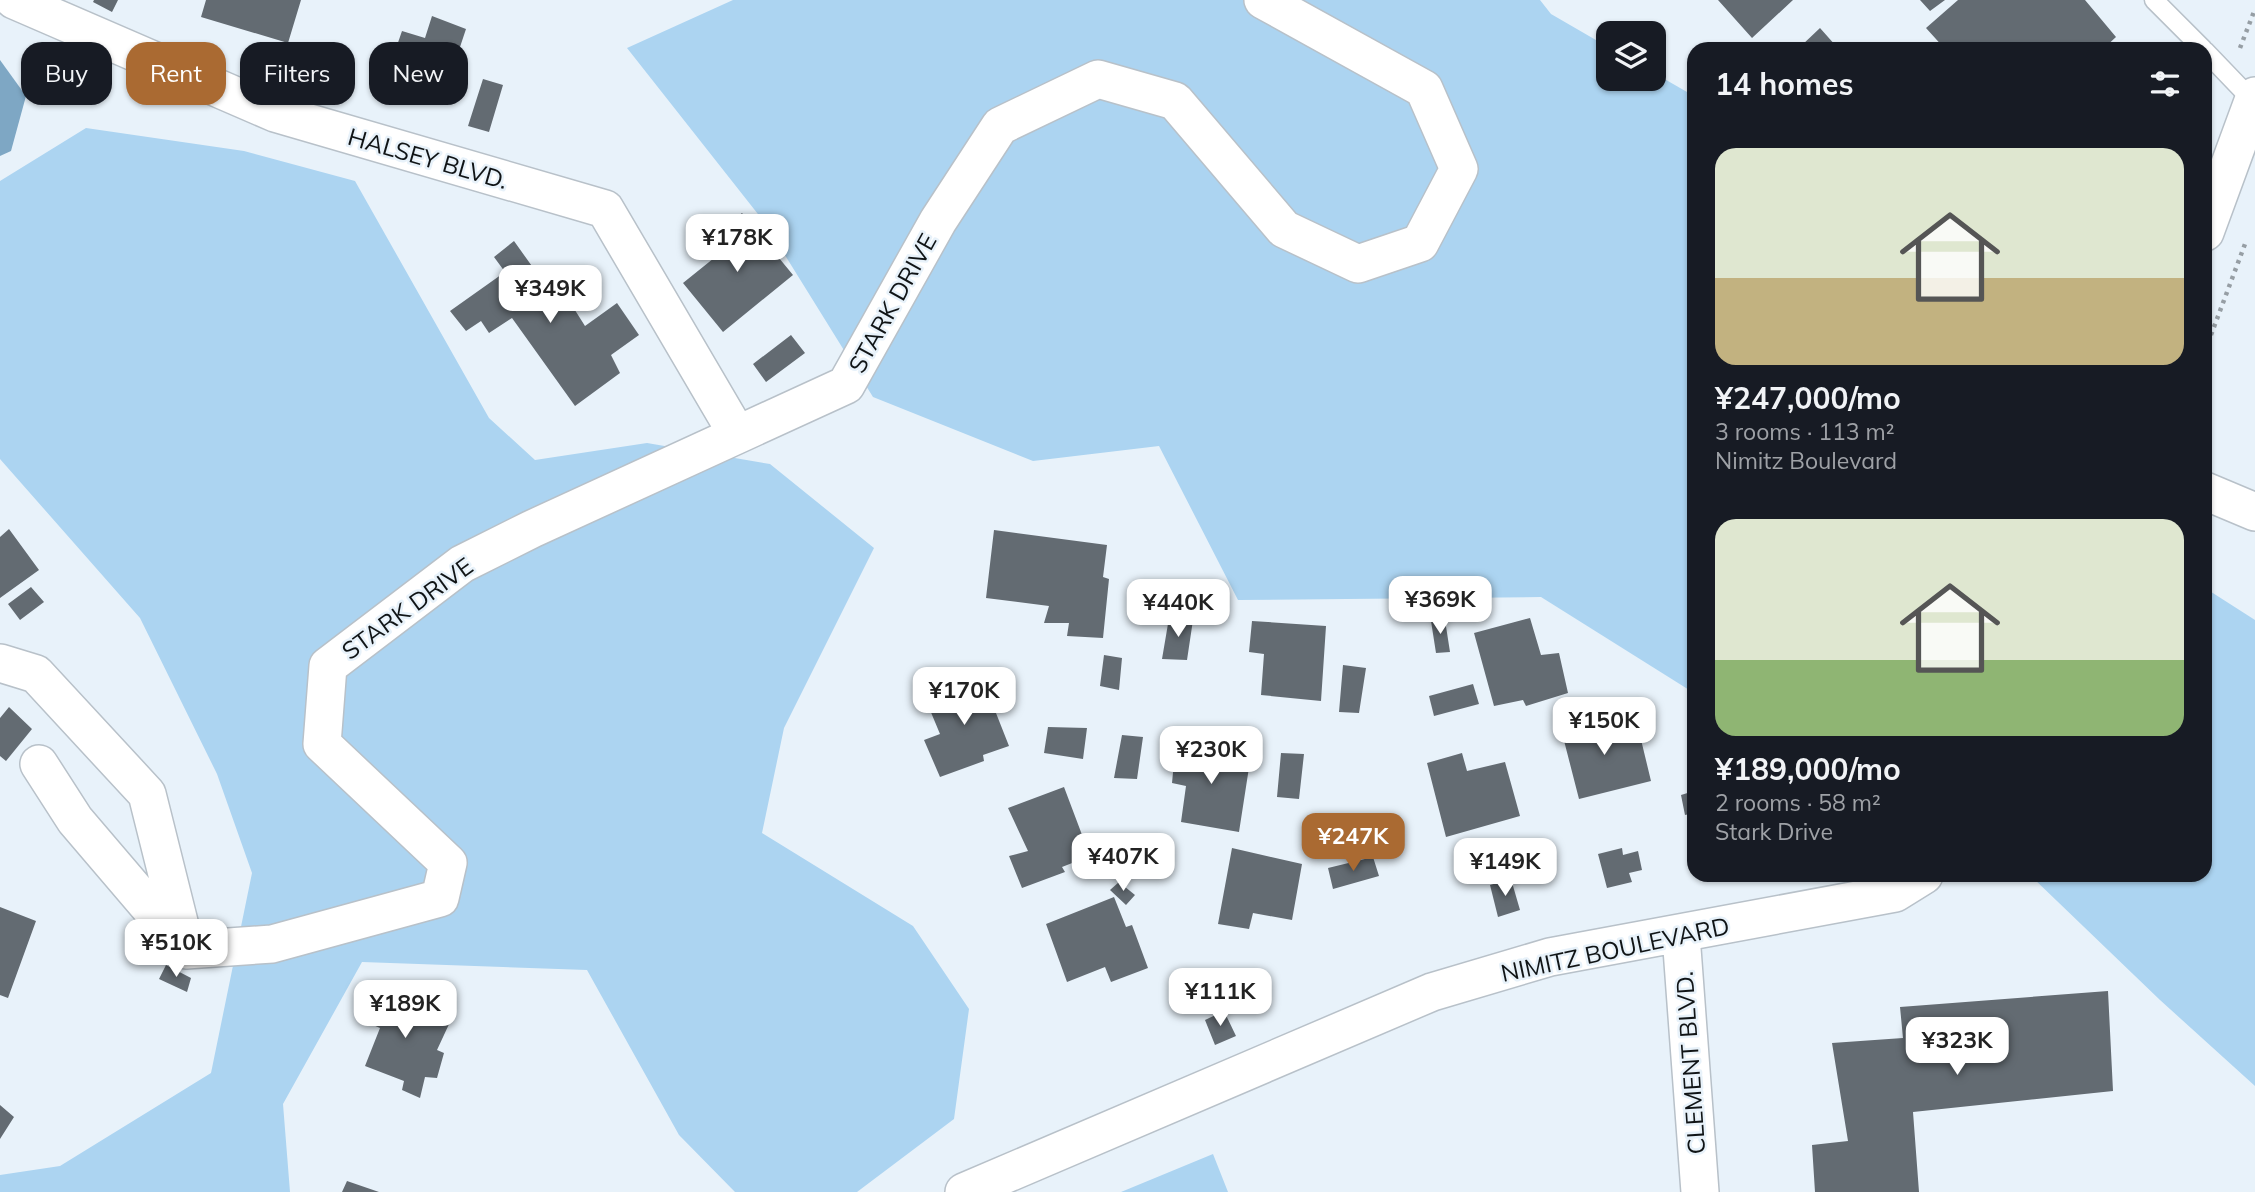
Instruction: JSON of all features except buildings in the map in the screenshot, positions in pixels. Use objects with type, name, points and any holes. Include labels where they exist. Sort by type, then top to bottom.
[{"type":"street","name":"HALSEY BLVD.","points":[[14,0],[275,113],[605,209],[737,434]]},
{"type":"street","name":"STARK DRIVE","points":[[186,950],[272,944],[440,898],[448,863],[322,744],[328,666],[462,564],[846,384],[938,221],[1000,126],[1098,79],[1175,101],[1284,229],[1358,264],[1420,243],[1459,169],[1424,89],[1264,0]]},
{"type":"street","points":[[2212,213],[2254,98]]},
{"type":"street","points":[[2212,494],[2255,512]]},
{"type":"street","points":[[0,663],[36,674],[147,794],[186,950]]},
{"type":"street","points":[[39,764],[75,820],[186,950]]},
{"type":"street","name":"NIMITZ BOULEVARD","points":[[964,1192],[1432,992],[1550,957],[1681,935],[1895,893],[1912,882]]},
{"type":"street","name":"CLEMENT BLVD.","points":[[1681,935],[1700,1192]]},
{"type":"lane","points":[[2154,0],[2196,42]]},
{"type":"lane","points":[[2212,58],[2254,98]]},
{"type":"path","points":[[2212,332],[2246,240]]},
{"type":"shaded area","points":[[733,0],[1540,0],[1551,14],[1596,40],[1596,91],[1666,91],[1666,80],[1687,92],[1687,689],[1541,597],[1238,600],[1159,446],[1033,461],[873,397],[765,223],[627,48]]},
{"type":"shaded area","points":[[0,60],[21,89],[21,105],[24,105],[11,151],[0,156]]},
{"type":"shaded area","points":[[86,128],[244,151],[355,181],[489,418],[535,460],[647,443],[770,464],[874,548],[784,728],[762,833],[913,926],[969,1009],[954,1119],[857,1192],[735,1192],[679,1135],[587,970],[362,962],[283,1104],[290,1192],[0,1192],[0,1175],[60,1166],[211,1073],[252,873],[217,774],[140,618],[0,459],[0,181]]},
{"type":"shaded area","points":[[2212,592],[2255,620],[2255,1086],[2160,1000],[2037,882],[2212,882]]},
{"type":"shaded area","points":[[1213,1154],[1228,1192],[1121,1192]]}]
